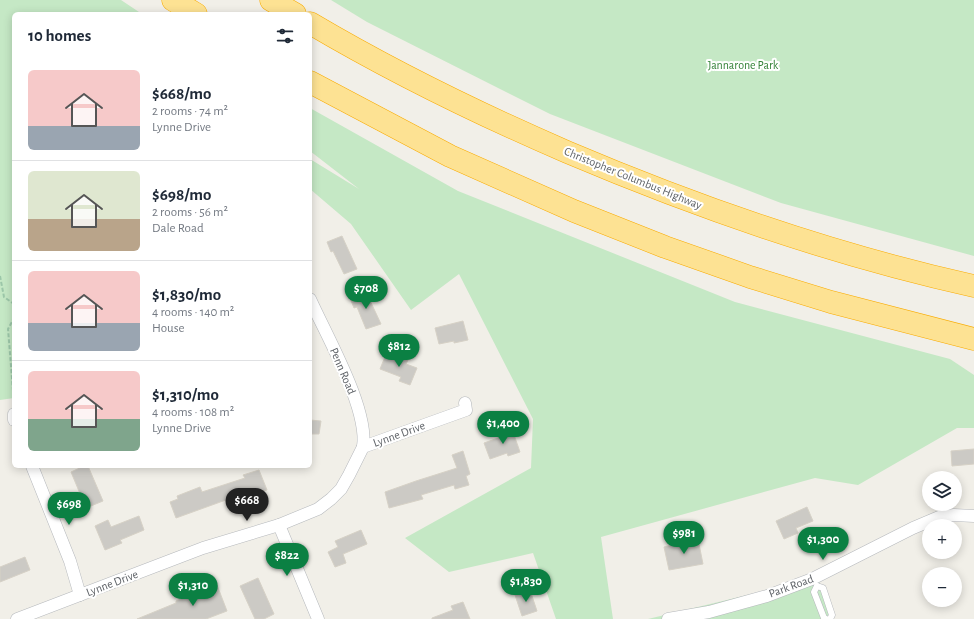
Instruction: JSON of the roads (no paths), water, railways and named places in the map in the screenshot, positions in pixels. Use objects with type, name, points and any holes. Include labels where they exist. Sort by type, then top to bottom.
[{"type":"highway","points":[[173,0],[193,12]]},
{"type":"highway","points":[[271,0],[292,12]]},
{"type":"highway","name":"Christopher Columbus Highway","points":[[312,24],[426,86],[502,124],[621,175],[752,224],[815,244],[902,269],[974,286]]},
{"type":"highway","points":[[312,83],[450,156],[574,211],[651,241],[750,277],[831,302],[974,339]]},
{"type":"street","name":"Penn Road","points":[[312,303],[350,385],[360,415],[364,437],[363,447]]},
{"type":"street","name":"Lynne Drive","points":[[17,619],[203,548],[279,525],[318,509],[341,489],[363,447],[466,410],[465,403]]},
{"type":"street","points":[[33,468],[70,561],[80,595]]},
{"type":"street","name":"Park Road","points":[[668,619],[709,612],[815,582],[913,528],[939,517],[954,515],[974,516]]},
{"type":"street","points":[[279,525],[318,619]]},
{"type":"lane","points":[[815,582],[814,592],[824,618],[826,619]]},
{"type":"lane","points":[[815,582],[823,588],[832,616],[830,619]]},
{"type":"park label","name":"Jannarone Park","points":[[743,65]]}]
